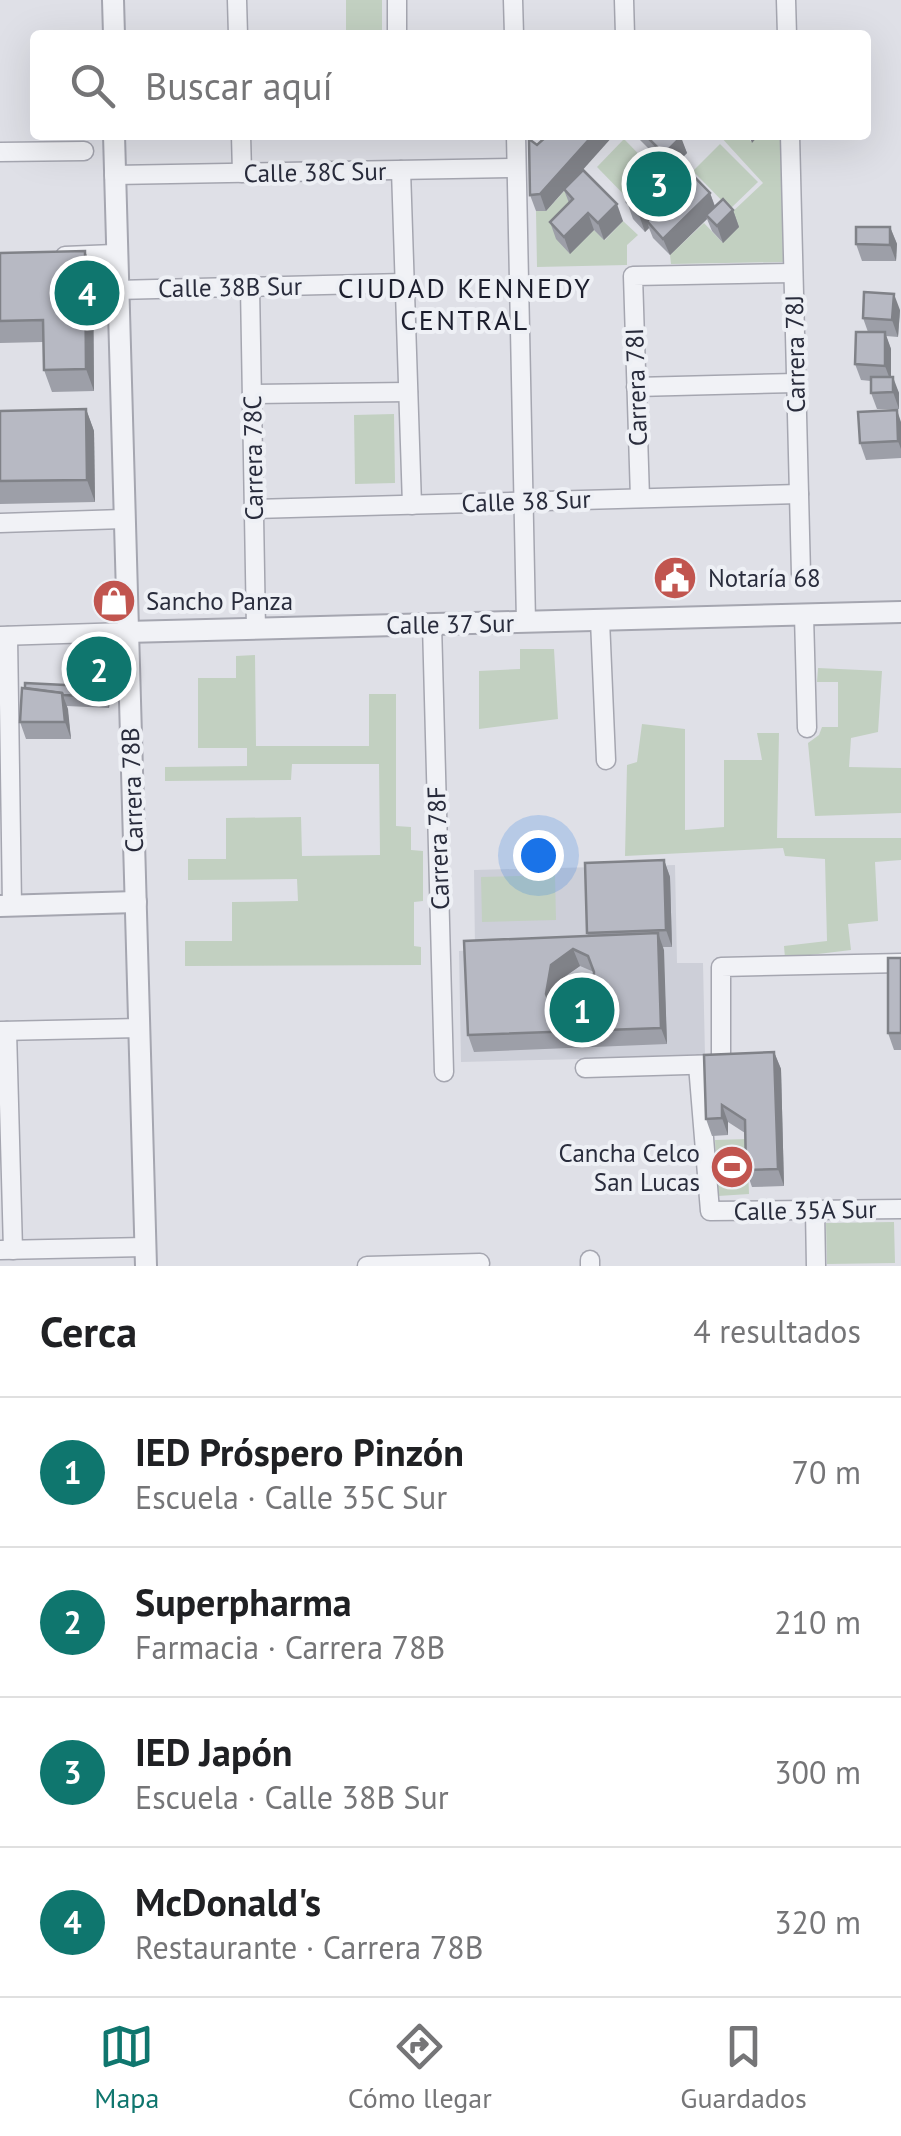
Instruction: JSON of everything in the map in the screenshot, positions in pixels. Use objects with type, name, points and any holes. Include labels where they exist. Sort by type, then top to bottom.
[{"type":"street","points":[[114,0],[114,30]]},
{"type":"street","points":[[237,0],[238,30]]},
{"type":"street","points":[[398,0],[398,30]]},
{"type":"street","points":[[513,0],[514,30]]},
{"type":"street","points":[[624,0],[625,30]]},
{"type":"street","points":[[786,0],[787,30]]},
{"type":"street","name":"Carrera 78B","points":[[114,140],[114,254],[146,1256]]},
{"type":"street","points":[[241,140],[242,173]]},
{"type":"street","points":[[516,140],[526,622]]},
{"type":"street","name":"Carrera 78J","points":[[790,140],[801,574]]},
{"type":"street","points":[[0,152],[84,151]]},
{"type":"street","name":"Calle 38C Sur","points":[[114,175],[516,168]]},
{"type":"street","points":[[400,170],[412,505]]},
{"type":"street","points":[[53,256],[114,254]]},
{"type":"street","name":"Carrera 78I","points":[[640,498],[634,276],[793,272]]},
{"type":"street","name":"Calle 38B Sur","points":[[116,290],[404,283]]},
{"type":"street","name":"Carrera 78C","points":[[250,287],[256,629]]},
{"type":"street","points":[[636,386],[796,383]]},
{"type":"street","points":[[252,394],[408,392]]},
{"type":"street","name":"Calle 38 Sur","points":[[254,509],[799,494]]},
{"type":"street","points":[[0,523],[123,519]]},
{"type":"street","name":"Calle 37 Sur","points":[[4,636],[901,612]]},
{"type":"street","points":[[804,614],[806,728]]},
{"type":"street","points":[[600,620],[606,760]]},
{"type":"street","name":"Carrera 78F","points":[[432,624],[444,1072]]},
{"type":"street","points":[[4,636],[6,906],[136,902]]},
{"type":"street","points":[[585,1068],[721,1064],[721,967],[901,963]]},
{"type":"street","points":[[140,1028],[3,1031],[6,1250],[146,1256]]},
{"type":"street","name":"Calle 35A Sur","points":[[698,1065],[710,1212],[901,1209]]},
{"type":"street","points":[[815,1210],[816,1266]]},
{"type":"street","points":[[368,1266],[480,1263]]},
{"type":"shaded area","points":[[675,865],[677,963],[703,963],[705,1056],[461,1062],[459,951],[475,950],[474,870]]},
{"type":"green space","points":[[346,0],[382,0],[382,30],[346,30]]},
{"type":"green space","points":[[625,140],[662,178],[634,205],[597,167]]},
{"type":"green space","points":[[724,140],[782,140],[783,262],[671,264],[670,255],[704,223],[722,242],[729,215],[763,183]]},
{"type":"green space","points":[[720,144],[758,182],[730,209],[693,171]]},
{"type":"green space","points":[[568,187],[579,198],[570,253],[594,230],[605,240],[623,221],[638,235],[627,245],[627,265],[537,267],[536,211],[546,211]]},
{"type":"green space","points":[[394,414],[395,483],[355,484],[354,415]]},
{"type":"green space","points":[[520,649],[554,649],[558,719],[479,729],[479,671],[520,669]]},
{"type":"green space","points":[[255,655],[256,746],[369,746],[369,694],[396,694],[396,826],[411,827],[411,850],[423,851],[423,901],[414,902],[414,946],[421,947],[421,965],[185,966],[185,941],[232,941],[232,902],[298,901],[297,879],[188,880],[188,859],[226,859],[226,818],[301,817],[302,856],[380,855],[379,764],[292,764],[291,780],[165,781],[165,767],[247,766],[247,748],[198,748],[198,678],[236,678],[236,656]]},
{"type":"green space","points":[[818,668],[882,671],[878,732],[851,738],[849,767],[901,768],[901,813],[815,816],[808,743],[819,735],[822,727],[838,727],[838,682],[817,682]]},
{"type":"green space","points":[[642,724],[685,729],[685,830],[724,827],[724,760],[762,760],[757,733],[779,733],[777,838],[901,838],[901,860],[875,862],[878,921],[848,924],[851,950],[785,958],[784,946],[827,941],[825,859],[785,856],[783,848],[625,856],[627,765],[637,762]]},
{"type":"green space","points":[[555,875],[556,920],[482,922],[481,877]]},
{"type":"green space","name":"Cancha Celco San Lucas","points":[[747,1139],[749,1194],[718,1196],[715,1140]]},
{"type":"green space","points":[[894,1222],[895,1263],[827,1264],[826,1223]]},
{"type":"building","points":[[529,140],[537,145],[542,140],[589,140],[540,194],[530,195]]},
{"type":"building","points":[[650,140],[678,140],[664,154]]},
{"type":"building","points":[[674,156],[710,193],[663,239],[647,221],[677,192],[670,185],[639,215],[627,202]]},
{"type":"building","points":[[583,170],[617,204],[598,223],[588,213],[564,237],[550,222],[573,199],[564,189]]},
{"type":"building","points":[[723,199],[733,210],[717,226],[706,215]]},
{"type":"building","points":[[856,227],[890,227],[890,245],[856,244]]},
{"type":"building","points":[[85,251],[86,369],[44,370],[43,320],[0,321],[0,253]]},
{"type":"building","points":[[864,292],[894,294],[892,320],[863,318]]},
{"type":"building","points":[[856,332],[885,332],[885,366],[855,364]]},
{"type":"building","points":[[871,377],[893,377],[893,392],[871,393]]},
{"type":"building","points":[[86,409],[87,480],[0,481],[0,411]]},
{"type":"building","points":[[897,410],[898,441],[860,443],[858,412]]},
{"type":"building","points":[[25,683],[105,687],[105,697],[63,695],[25,688]]},
{"type":"building","points":[[22,688],[62,693],[65,722],[20,722]]},
{"type":"building","points":[[664,860],[666,930],[587,933],[585,863]]},
{"type":"building","points":[[658,933],[661,1028],[468,1035],[464,941]],"holes":[[[573,949],[588,956],[594,972],[593,991],[585,1004],[561,1016],[552,1010],[546,994],[551,965]]]},
{"type":"building","points":[[888,958],[901,958],[901,1033],[888,1033]]},
{"type":"building","points":[[774,1052],[778,1169],[746,1170],[745,1120],[722,1105],[722,1118],[706,1119],[704,1055]]},
{"type":"place","name":"IED Japón","points":[[659,184]]},
{"type":"place","name":"McDonald's","points":[[87,293]]},
{"type":"place","name":"Notaría 68","points":[[675,578]]},
{"type":"place","name":"Sancho Panza","points":[[114,601]]},
{"type":"place","name":"Superpharma","points":[[99,669]]},
{"type":"place","name":"IED Próspero Pinzón","points":[[582,1010]]},
{"type":"place","name":"Cancha Celco San Lucas","points":[[732,1167]]},
{"type":"district","name":"CIUDAD KENNEDY CENTRAL","points":[[465,303]]}]
